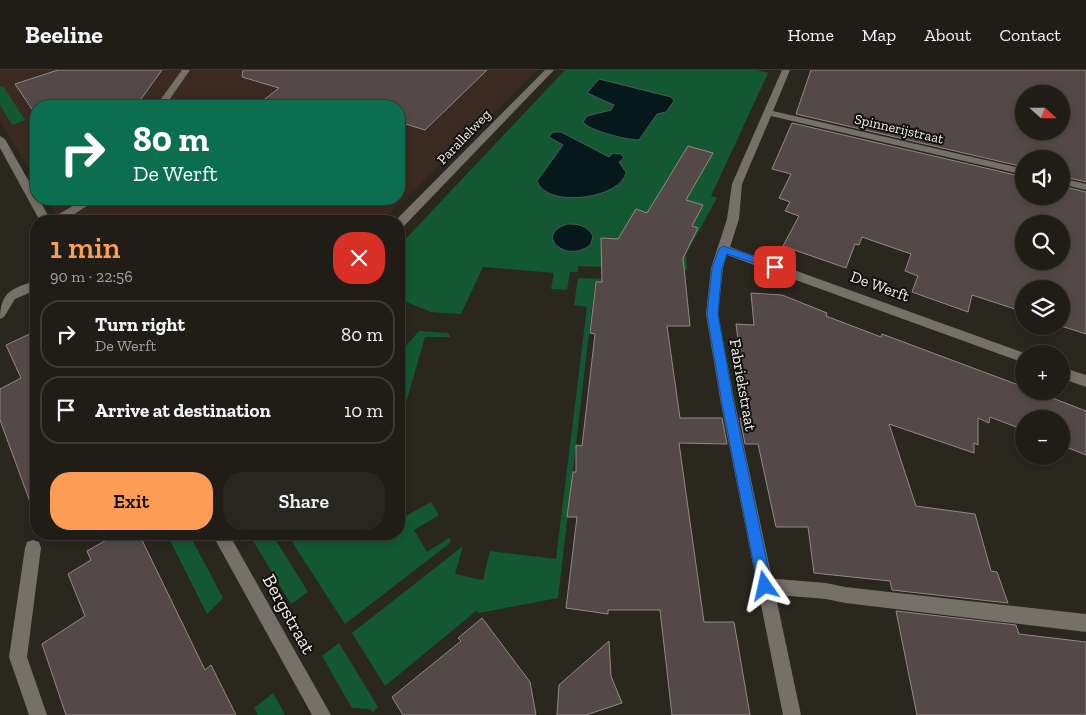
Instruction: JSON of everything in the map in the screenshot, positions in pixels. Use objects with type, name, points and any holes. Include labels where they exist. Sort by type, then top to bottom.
[{"type":"street","points":[[164,100],[186,70]]},
{"type":"street","name":"Parallelweg","points":[[405,218],[550,70]]},
{"type":"street","name":"Fabriekstraat","points":[[786,70],[737,184],[733,219],[717,268],[712,314],[728,404],[792,715]]},
{"type":"street","name":"Spinnerijstraat","points":[[768,113],[1015,170]]},
{"type":"street","points":[[0,139],[30,192]]},
{"type":"street","points":[[1070,183],[1086,187]]},
{"type":"street","points":[[66,215],[82,205]]},
{"type":"street","name":"De Werft","points":[[723,249],[1015,355]]},
{"type":"street","points":[[0,314],[11,296],[30,288]]},
{"type":"street","points":[[1070,375],[1086,381]]},
{"type":"street","name":"Bergstraat","points":[[223,540],[322,715]]},
{"type":"street","points":[[33,548],[18,657],[38,715]]},
{"type":"street","points":[[765,586],[826,591],[845,595],[1086,623]]},
{"type":"shaded area","points":[[0,70],[538,70],[405,199],[405,100],[30,100],[30,171],[0,121]]},
{"type":"shaded area","points":[[599,79],[671,97],[674,101],[666,112],[657,114],[639,140],[609,134],[593,129],[583,122],[587,116],[611,110],[614,105],[587,93]]},
{"type":"shaded area","points":[[553,132],[561,132],[609,157],[613,153],[621,154],[624,158],[619,162],[626,172],[621,181],[612,189],[583,197],[568,198],[543,190],[537,181],[563,145],[549,137]]},
{"type":"shaded area","points":[[51,205],[399,205],[388,215],[56,215]]},
{"type":"shaded area","points":[[567,224],[578,225],[588,229],[593,236],[591,244],[582,250],[573,251],[565,250],[558,246],[553,241],[553,235],[557,229]]},
{"type":"green space","points":[[565,70],[757,70],[768,73],[711,196],[717,198],[686,254],[687,270],[578,266],[578,272],[570,272],[567,290],[551,289],[554,273],[483,267],[461,314],[431,312],[405,301],[405,240]]},
{"type":"green space","points":[[3,86],[25,120],[12,125],[0,105],[0,87]]},
{"type":"green space","points":[[578,278],[640,280],[640,283],[595,282],[558,598],[479,613],[476,611],[385,686],[352,633],[463,546],[455,574],[483,580],[490,551],[556,559],[587,307],[574,305]]},
{"type":"green space","points":[[419,331],[448,333],[450,337],[425,337],[405,406],[405,346]]},
{"type":"green space","points":[[431,502],[439,515],[414,530],[427,552],[449,538],[451,539],[450,543],[345,624],[291,540],[405,540],[405,514],[406,516]]},
{"type":"green space","points":[[170,540],[192,540],[223,598],[207,614]]},
{"type":"green space","points":[[253,540],[276,540],[308,592],[291,604]]},
{"type":"green space","points":[[339,643],[378,707],[373,712],[369,709],[352,708],[322,656]]},
{"type":"green space","points":[[273,693],[285,715],[258,715],[254,708]]},
{"type":"building","points":[[58,70],[162,70],[140,100],[30,100],[30,106],[15,84]]},
{"type":"building","points":[[243,70],[487,70],[425,130],[405,124],[405,100],[264,100],[279,88],[242,77]]},
{"type":"building","points":[[811,70],[1086,70],[1086,182],[1070,178],[1070,150],[1015,150],[1015,165],[796,114]]},
{"type":"building","points":[[792,123],[1015,175],[1015,205],[1070,205],[1070,188],[1086,192],[1086,334],[1070,329],[1070,280],[1015,280],[1015,309],[972,295],[968,312],[912,292],[918,276],[905,271],[911,254],[862,237],[859,245],[855,244],[846,268],[783,246],[799,216],[785,211],[790,202],[779,198],[791,174],[772,169]]},
{"type":"building","points":[[688,146],[713,153],[686,200],[703,205],[692,226],[698,228],[683,258],[690,326],[667,326],[680,418],[722,418],[727,444],[679,443],[704,622],[734,622],[750,715],[672,715],[660,610],[608,610],[608,614],[566,608],[577,517],[567,517],[573,472],[576,472],[576,445],[582,446],[595,334],[590,333],[596,282],[602,282],[601,238],[618,239],[636,209],[647,213]]},
{"type":"building","points":[[751,293],[782,295],[827,313],[826,316],[881,337],[882,334],[1015,384],[1015,400],[1057,400],[1086,411],[1086,455],[1070,449],[1070,410],[1015,410],[1015,427],[990,417],[989,423],[978,418],[978,445],[974,443],[974,453],[889,424],[916,506],[975,514],[991,571],[997,572],[1008,603],[892,590],[890,581],[814,573],[808,527],[776,527],[758,444],[745,444],[740,418],[748,418],[736,324],[754,325]]},
{"type":"building","points":[[30,334],[30,502],[0,420],[0,389],[21,378],[6,345]]},
{"type":"building","points":[[106,540],[142,540],[205,670],[211,665],[236,715],[66,715],[42,644],[85,616],[68,574],[91,560],[87,551]]},
{"type":"building","points":[[896,611],[1016,625],[1019,634],[1086,642],[1086,715],[917,715]]},
{"type":"building","points":[[482,618],[530,682],[536,715],[403,715],[392,697],[461,641],[458,638]]},
{"type":"building","points":[[609,641],[611,676],[622,703],[586,715],[557,715],[559,685]]},
{"type":"route","points":[[765,586],[728,404],[712,314],[717,268],[723,249],[775,267]]}]
